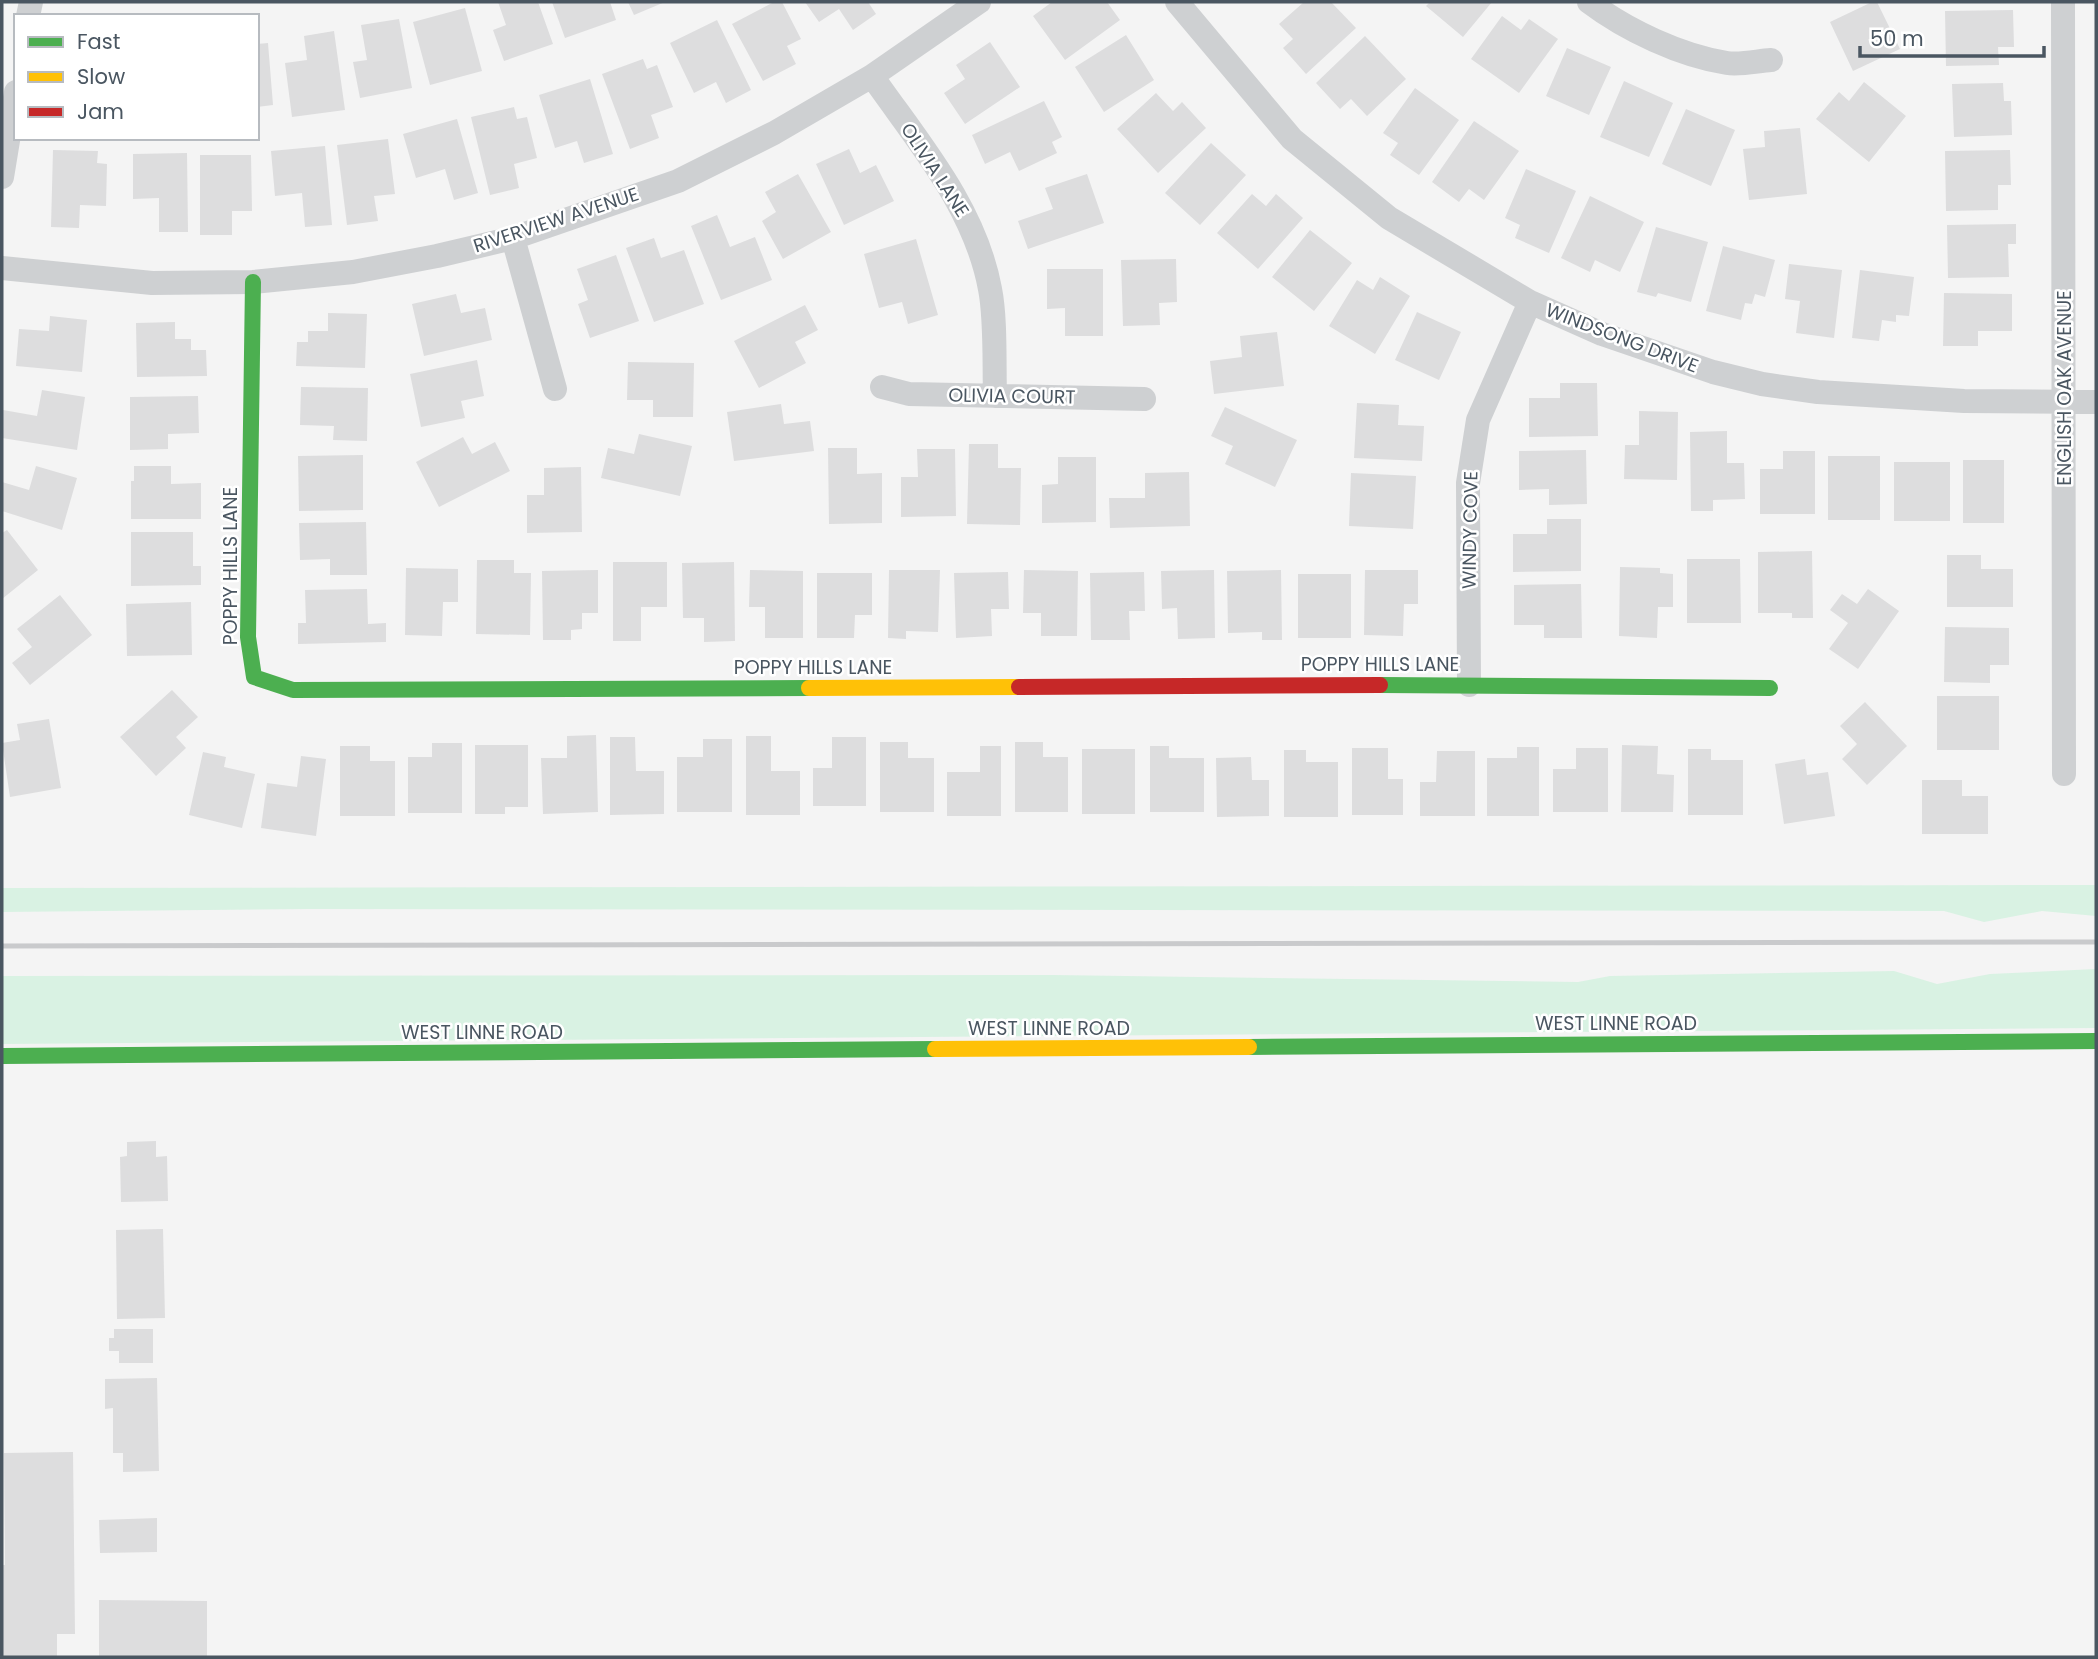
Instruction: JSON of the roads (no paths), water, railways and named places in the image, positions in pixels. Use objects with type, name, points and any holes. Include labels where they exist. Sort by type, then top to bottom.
[{"type":"main road","name":"POPPY HILLS LANE","points":[[253,282],[248,637],[254,677],[293,690],[1469,685],[1770,688]]},
{"type":"main road","name":"WEST LINNE ROAD","points":[[2,1056],[2096,1041]]},
{"type":"street","name":"RIVERVIEW AVENUE","points":[[2,268],[152,283],[253,282],[353,272],[513,238],[678,181],[774,133],[872,76],[979,2]]},
{"type":"street","name":"WINDSONG DRIVE","points":[[1177,2],[1292,139],[1389,218],[1530,302],[1602,334],[1713,372],[1762,384],[1818,392],[1964,401],[2096,402]]},
{"type":"street","points":[[1589,2],[1671,47],[1695,56],[1730,63],[1771,60]]},
{"type":"street","name":"ENGLISH OAK AVENUE","points":[[2063,2],[2064,774]]},
{"type":"street","name":"OLIVIA LANE","points":[[872,76],[959,201],[979,244],[991,291],[995,396]]},
{"type":"street","points":[[2,177],[14,104]]},
{"type":"street","points":[[513,238],[555,389]]},
{"type":"street","name":"WINDY COVE","points":[[1469,685],[1468,483],[1478,420],[1530,302]]},
{"type":"street","name":"OLIVIA COURT","points":[[882,387],[909,394],[1144,399]]},
{"type":"railway","points":[[2,946],[2096,942]]}]
